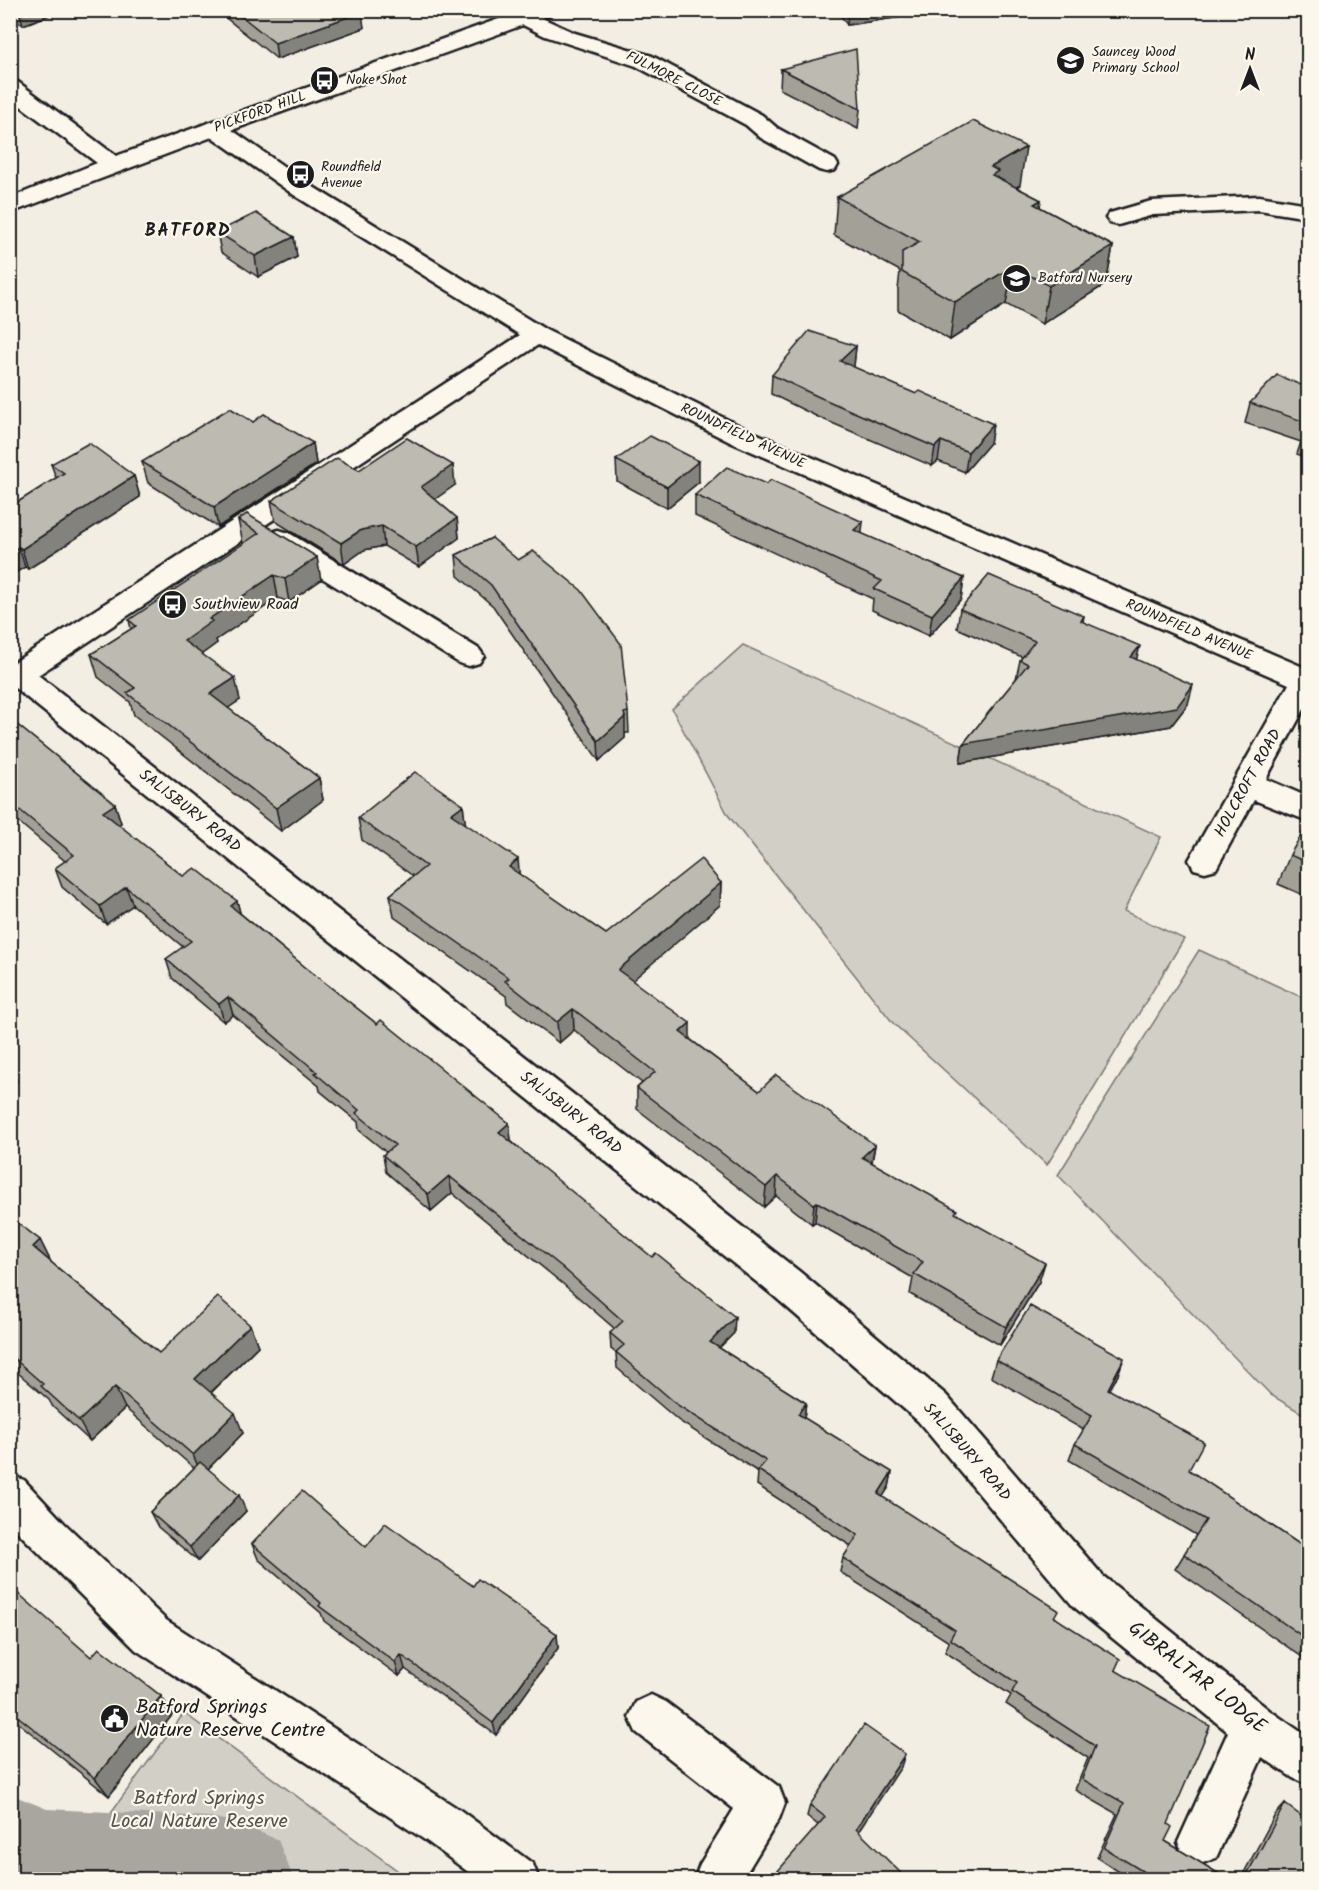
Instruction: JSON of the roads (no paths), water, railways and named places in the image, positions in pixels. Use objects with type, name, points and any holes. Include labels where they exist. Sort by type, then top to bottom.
[{"type":"street","name":"FULMORE CLOSE","points":[[535,14],[544,30],[630,54],[754,120],[769,133],[827,165]]},
{"type":"street","name":"PICKFORD HILL","points":[[10,206],[214,128],[535,14]]},
{"type":"street","points":[[10,87],[113,165]]},
{"type":"street","name":"ROUNDFIELD AVENUE","points":[[214,128],[302,190],[537,335],[739,436],[1307,678]]},
{"type":"street","points":[[1118,218],[1151,208],[1259,204],[1308,211]]},
{"type":"street","points":[[14,677],[537,335]]},
{"type":"street","points":[[250,521],[469,656]]},
{"type":"street","name":"SALISBURY ROAD","points":[[14,677],[787,1284],[932,1408],[1088,1591]]},
{"type":"street","name":"HOLCROFT ROAD","points":[[1205,860],[1307,678]]},
{"type":"street","points":[[1247,784],[1308,810]]},
{"type":"street","points":[[10,1494],[50,1537],[151,1635],[444,1826],[517,1880]]},
{"type":"street","name":"GIBRALTAR LODGE","points":[[1088,1591],[1254,1725],[1308,1763]]},
{"type":"street","points":[[651,1717],[763,1803],[716,1880]]},
{"type":"street","points":[[1200,1842],[1254,1725]]},
{"type":"waterway","points":[[10,1850],[47,1865],[210,1873],[238,1880]]},
{"type":"place","name":"Sauncey Wood Primary School","points":[[1071,60]]},
{"type":"place","name":"Noke Shot","points":[[325,80]]},
{"type":"place","name":"Roundfield Avenue","points":[[300,175]]},
{"type":"place","name":"Batford Nursery","points":[[1017,278]]},
{"type":"place","name":"Southview Road","points":[[172,604]]},
{"type":"place","name":"Batford Springs Nature Reserve Centre","points":[[115,1719]]},
{"type":"district","name":"BATFORD","points":[[188,231]]},
{"type":"park label","name":"Batford Springs Local Nature Reserve","points":[[199,1810]]}]
